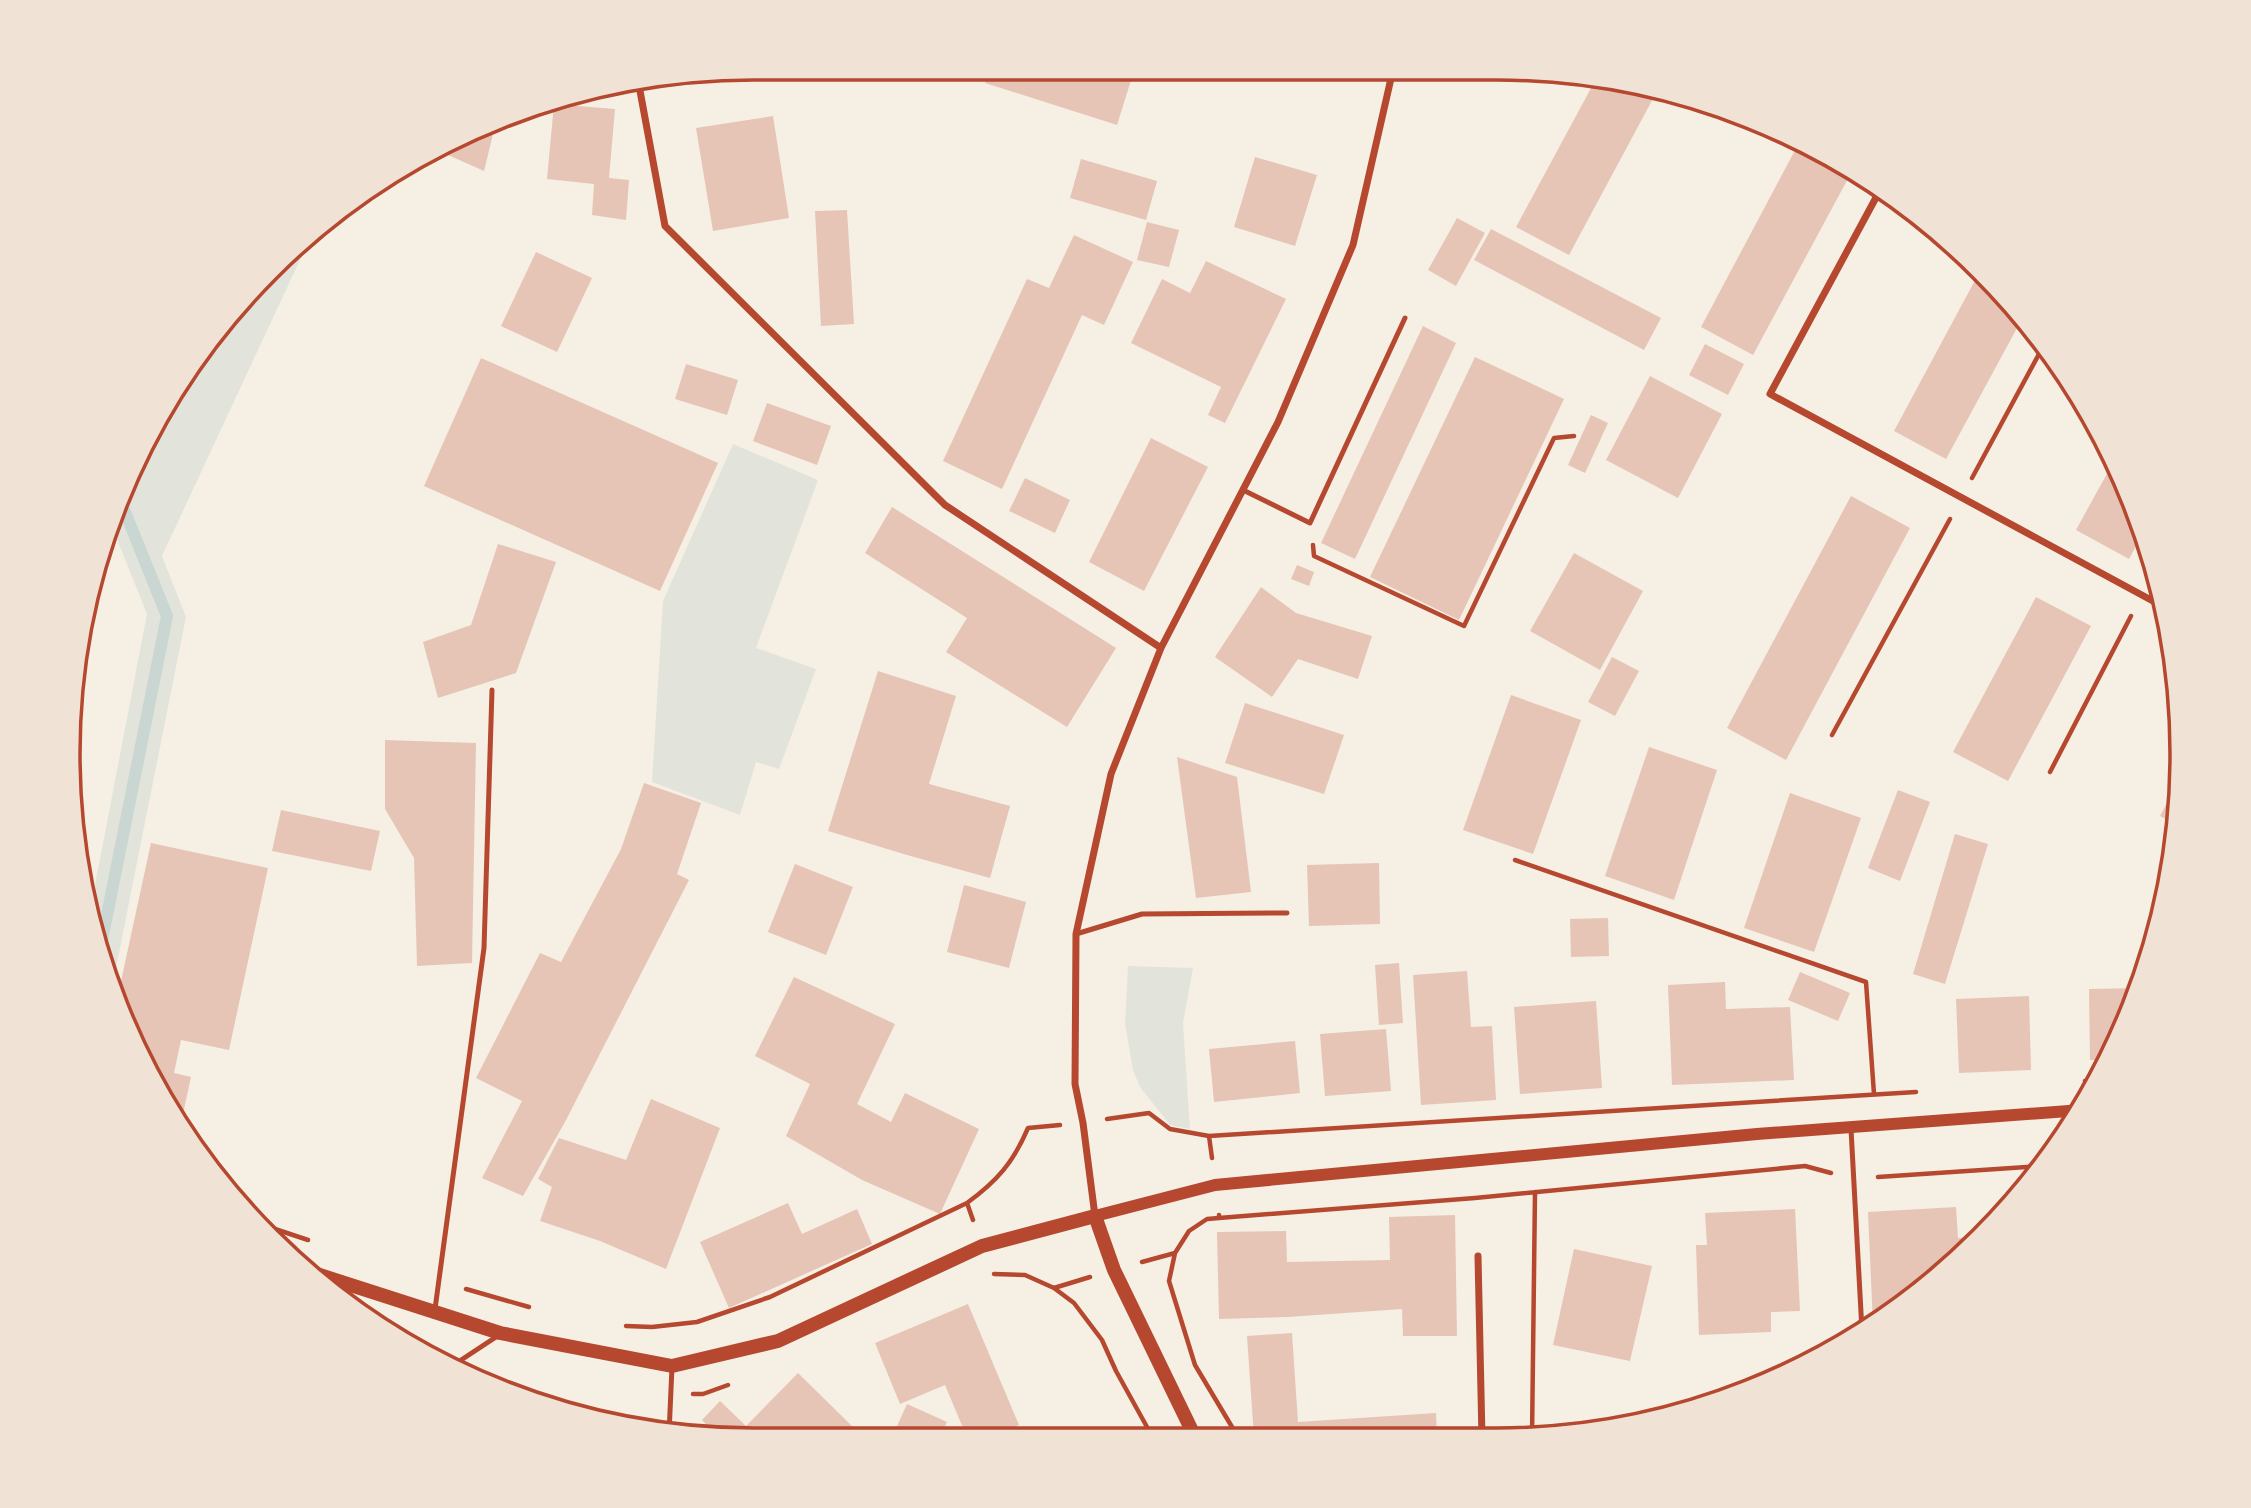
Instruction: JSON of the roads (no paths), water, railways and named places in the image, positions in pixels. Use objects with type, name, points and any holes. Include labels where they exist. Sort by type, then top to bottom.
[{"type":"main road","points":[[334,1279],[500,1334],[673,1366],[778,1341],[982,1246],[1095,1216],[1114,1270],[1191,1428]]},
{"type":"street","points":[[1391,80],[1353,245],[1278,422],[1161,648],[1111,774],[1076,934],[1075,1084],[1095,1216],[1215,1185],[1851,1126],[2068,1111]]},
{"type":"street","points":[[640,90],[665,226],[945,505],[1161,648]]},
{"type":"street","points":[[1877,198],[1770,394],[2153,601]]},
{"type":"street","points":[[1478,1256],[1482,1428]]},
{"type":"lane","points":[[1243,489],[1310,523],[1405,318]]},
{"type":"lane","points":[[435,1312],[484,948],[492,690]]},
{"type":"lane","points":[[1076,934],[1142,914],[1287,914]]},
{"type":"lane","points":[[1851,1126],[1861,1320]]},
{"type":"lane","points":[[461,1360],[500,1334]]},
{"type":"lane","points":[[669,1422],[673,1366]]},
{"type":"waterway","points":[[104,931],[167,616],[125,513]]}]
